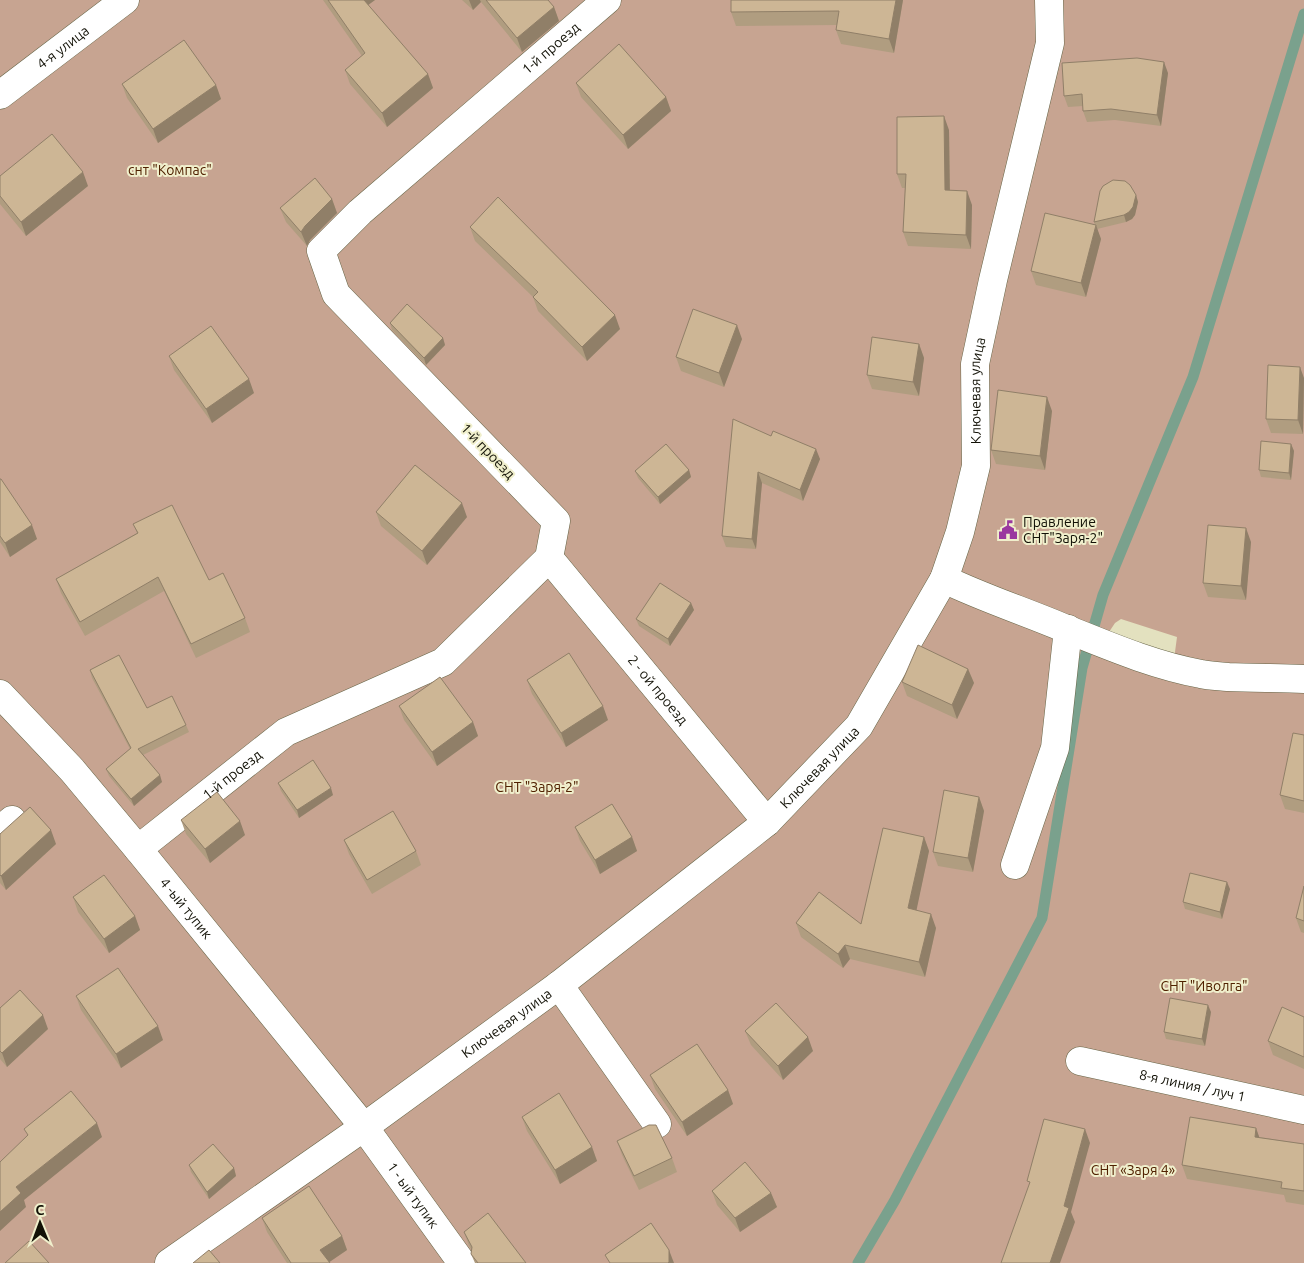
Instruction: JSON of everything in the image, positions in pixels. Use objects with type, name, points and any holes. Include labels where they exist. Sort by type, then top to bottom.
[{"type":"street","name":"4-я улица","points":[[0,95],[125,0]]},
{"type":"street","name":"1-й проезд","points":[[138,848],[286,732],[443,662],[549,558],[556,521],[336,294],[321,251],[360,212],[607,0]]},
{"type":"street","name":"Ключевая улица","points":[[169,1263],[364,1127],[559,985],[767,822],[859,726],[944,578],[960,532],[976,466],[975,364],[993,280],[1050,43],[1049,0]]},
{"type":"street","name":"2 - ой проезд","points":[[549,558],[767,822]]},
{"type":"street","points":[[944,578],[964,588],[1128,654],[1203,675],[1304,679]]},
{"type":"street","points":[[1014,864],[1055,748],[1082,636]]},
{"type":"street","name":"4 -ый тупик","points":[[0,694],[72,770],[138,848],[364,1127]]},
{"type":"street","points":[[559,985],[657,1124]]},
{"type":"street","name":"8-я линия / луч 1","points":[[1080,1061],[1304,1110]]},
{"type":"street","name":"1 - ый тупик","points":[[364,1127],[462,1263]]},
{"type":"green space","name":"СНТ \"Заря-2\"","points":[[0,0],[1304,0],[1304,1263],[0,1263]],"holes":[[[1121,619],[1177,637],[1173,667],[1109,632],[1115,623]]]},
{"type":"building","points":[[328,0],[364,0],[428,74],[382,113],[345,70],[365,53]]},
{"type":"building","points":[[486,0],[548,0],[554,7],[517,38]]},
{"type":"building","points":[[731,0],[896,0],[889,39],[836,30],[839,11],[731,12]]},
{"type":"building","points":[[184,40],[216,85],[153,129],[122,84]]},
{"type":"building","points":[[619,44],[666,97],[623,135],[576,83]]},
{"type":"building","points":[[1137,58],[1164,62],[1157,115],[1111,109],[1083,111],[1082,94],[1064,96],[1062,63]]},
{"type":"building","points":[[944,116],[945,190],[967,191],[966,235],[903,232],[906,174],[897,174],[897,117]]},
{"type":"building","points":[[52,134],[83,172],[21,222],[0,196],[0,176]]},
{"type":"building","points":[[315,178],[332,199],[301,232],[280,208]]},
{"type":"building","points":[[1113,180],[1125,181],[1130,185],[1136,195],[1133,207],[1124,215],[1094,222],[1100,191],[1103,186]]},
{"type":"building","points":[[498,197],[615,315],[582,347],[533,297],[538,292],[470,227]]},
{"type":"building","points":[[1045,213],[1096,225],[1081,283],[1031,271]]},
{"type":"building","points":[[407,304],[443,338],[424,358],[390,323]]},
{"type":"building","points":[[693,309],[737,325],[719,373],[676,357]]},
{"type":"building","points":[[211,326],[249,379],[206,409],[169,356]]},
{"type":"building","points":[[872,337],[919,344],[913,382],[867,375]]},
{"type":"building","points":[[1268,365],[1300,367],[1298,420],[1266,419]]},
{"type":"building","points":[[998,390],[1047,397],[1040,456],[991,450]]},
{"type":"building","points":[[733,419],[771,436],[773,431],[816,449],[800,490],[758,472],[752,539],[722,536]]},
{"type":"building","points":[[1261,441],[1291,444],[1289,473],[1259,470]]},
{"type":"building","points":[[666,444],[689,470],[658,497],[635,471]]},
{"type":"building","points":[[415,465],[462,503],[422,551],[376,512]]},
{"type":"building","points":[[0,479],[32,525],[5,543],[0,536]]},
{"type":"building","points":[[172,505],[209,580],[223,573],[245,618],[191,644],[158,577],[80,622],[56,579],[138,533],[133,524]]},
{"type":"building","points":[[1208,525],[1246,528],[1241,586],[1203,583]]},
{"type":"building","points":[[660,583],[691,603],[668,639],[636,619]]},
{"type":"building","points":[[918,645],[968,669],[952,705],[902,682]]},
{"type":"building","points":[[569,653],[603,706],[561,733],[527,680]]},
{"type":"building","points":[[119,655],[147,708],[172,696],[186,725],[138,749],[160,775],[131,799],[106,769],[131,748],[90,670]]},
{"type":"building","points":[[440,677],[473,722],[432,752],[399,706]]},
{"type":"building","points":[[1293,733],[1304,735],[1304,801],[1280,795]]},
{"type":"building","points":[[313,760],[331,788],[297,810],[278,783]]},
{"type":"building","points":[[944,790],[979,797],[968,858],[933,852]]},
{"type":"building","points":[[217,792],[240,821],[205,849],[181,820]]},
{"type":"building","points":[[612,804],[632,837],[595,860],[575,827]]},
{"type":"building","points":[[30,807],[51,830],[1,876],[0,834]]},
{"type":"building","points":[[393,811],[416,851],[367,880],[344,840]]},
{"type":"building","points":[[883,828],[924,837],[908,908],[931,914],[919,962],[845,945],[838,954],[796,923],[819,892],[861,924]]},
{"type":"building","points":[[1190,873],[1227,882],[1220,912],[1183,902]]},
{"type":"building","points":[[104,875],[135,916],[104,939],[73,897]]},
{"type":"building","points":[[1304,886],[1304,921],[1296,918]]},
{"type":"building","points":[[118,968],[158,1026],[116,1054],[76,996]]},
{"type":"building","points":[[20,990],[43,1015],[2,1053],[0,1051],[0,1008]]},
{"type":"building","points":[[1170,998],[1208,1005],[1202,1039],[1164,1032]]},
{"type":"building","points":[[776,1003],[808,1037],[778,1066],[745,1031]]},
{"type":"building","points":[[1282,1007],[1304,1017],[1304,1057],[1268,1041]]},
{"type":"building","points":[[697,1044],[728,1090],[682,1122],[650,1075]]},
{"type":"building","points":[[71,1091],[97,1123],[16,1187],[21,1193],[0,1212],[0,1162],[28,1135],[24,1129]]},
{"type":"building","points":[[559,1093],[592,1147],[555,1170],[522,1117]]},
{"type":"building","points":[[1190,1117],[1256,1128],[1255,1137],[1304,1144],[1304,1191],[1281,1188],[1282,1182],[1182,1165]]},
{"type":"building","points":[[1044,1119],[1085,1129],[1064,1206],[1069,1208],[1050,1263],[1001,1263],[1030,1182],[1027,1181]]},
{"type":"building","points":[[649,1125],[656,1125],[672,1158],[634,1176],[617,1141]]},
{"type":"building","points":[[213,1144],[234,1168],[207,1192],[189,1165]]},
{"type":"building","points":[[745,1162],[771,1193],[735,1218],[712,1191]]},
{"type":"building","points":[[309,1186],[342,1236],[320,1250],[330,1263],[291,1263],[262,1218]]},
{"type":"building","points":[[488,1213],[526,1263],[478,1263],[471,1254],[472,1247],[464,1232]]},
{"type":"building","points":[[651,1223],[669,1250],[668,1263],[610,1263],[605,1255]]},
{"type":"building","points":[[29,1241],[49,1263],[5,1263]]},
{"type":"building","points":[[209,1250],[220,1263],[193,1263]]},
{"type":"waterway","points":[[858,1263],[895,1200],[1042,918],[1082,668],[1103,595],[1193,377],[1304,14]]},
{"type":"place","name":"Правление СНТ\"Заря-2\"","points":[[1008,530]]},
{"type":"park label","name":"снт \"Компас\"","points":[[170,170]]},
{"type":"park label","name":"СНТ \"Иволга\"","points":[[1204,986]]},
{"type":"park label","name":"СНТ «Заря 4»","points":[[1133,1170]]}]
